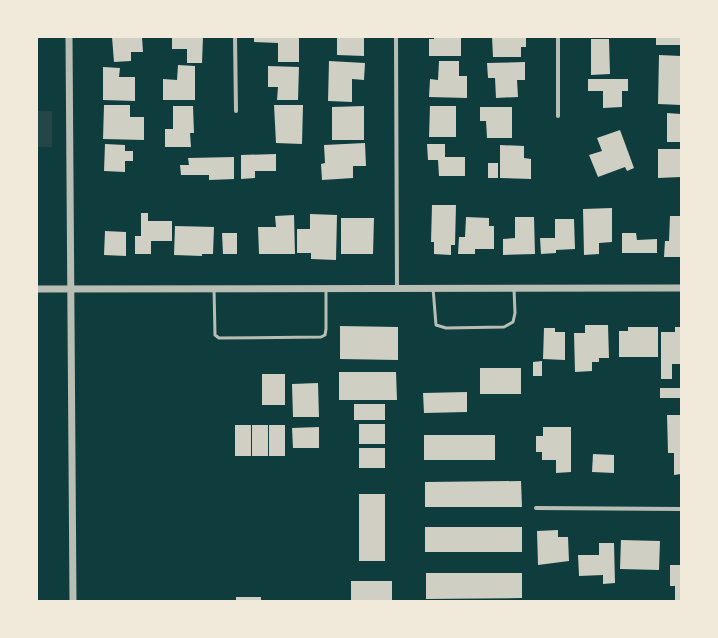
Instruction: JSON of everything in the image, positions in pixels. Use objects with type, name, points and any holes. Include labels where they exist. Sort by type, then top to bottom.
[{"type":"street","points":[[69,37],[72,601]]},
{"type":"street","points":[[235,37],[236,111]]},
{"type":"street","points":[[396,37],[398,288]]},
{"type":"street","points":[[558,37],[558,116]]},
{"type":"street","points":[[37,288],[681,288]]},
{"type":"street","points":[[536,508],[681,509]]},
{"type":"lane","points":[[214,288],[215,335],[219,338],[321,337],[325,335],[326,329],[326,288]]},
{"type":"lane","points":[[433,288],[434,318],[436,325],[446,328],[504,327],[513,322],[515,313],[514,288]]},
{"type":"shaded area","points":[[37,111],[52,111],[52,147],[37,147]]},
{"type":"building","points":[[112,37],[142,37],[143,52],[131,52],[131,61],[114,62]]},
{"type":"building","points":[[172,37],[203,37],[202,63],[187,63],[187,49],[172,49]]},
{"type":"building","points":[[254,37],[299,37],[299,62],[278,62],[278,43],[254,42]]},
{"type":"building","points":[[337,37],[364,37],[364,56],[337,55]]},
{"type":"building","points":[[434,37],[461,37],[461,56],[429,56],[429,39],[434,39]]},
{"type":"building","points":[[492,37],[526,37],[526,47],[521,47],[521,57],[493,57]]},
{"type":"building","points":[[656,37],[681,37],[681,45],[656,45]]},
{"type":"building","points":[[591,39],[609,39],[610,74],[591,75]]},
{"type":"building","points":[[659,55],[681,56],[681,105],[658,104]]},
{"type":"building","points":[[329,61],[365,63],[364,80],[352,79],[352,102],[328,101]]},
{"type":"building","points":[[439,61],[459,61],[459,76],[467,76],[467,98],[429,97],[430,79],[438,80]]},
{"type":"building","points":[[525,62],[525,80],[517,80],[518,97],[496,98],[495,78],[488,78],[487,63]]},
{"type":"building","points":[[178,65],[195,66],[195,100],[163,100],[163,79],[177,80]]},
{"type":"building","points":[[268,66],[299,67],[298,100],[277,100],[278,87],[268,87]]},
{"type":"building","points":[[103,67],[120,68],[119,77],[135,77],[135,101],[103,100]]},
{"type":"building","points":[[588,79],[628,79],[628,91],[622,91],[622,107],[603,108],[603,91],[588,91]]},
{"type":"building","points":[[104,105],[130,105],[130,117],[144,117],[144,140],[103,139]]},
{"type":"building","points":[[274,105],[303,105],[302,144],[276,143]]},
{"type":"building","points":[[173,106],[193,106],[194,133],[190,133],[191,147],[165,147],[165,129],[173,129]]},
{"type":"building","points":[[364,106],[364,140],[332,140],[332,107]]},
{"type":"building","points":[[430,106],[456,106],[456,137],[429,137]]},
{"type":"building","points":[[480,107],[512,107],[512,138],[487,138],[486,121],[480,121]]},
{"type":"building","points":[[667,113],[681,114],[681,142],[667,142]]},
{"type":"building","points":[[620,130],[634,168],[627,171],[625,167],[598,177],[589,155],[602,151],[597,138]]},
{"type":"building","points":[[365,143],[366,166],[353,166],[353,178],[322,180],[321,164],[325,163],[324,145]]},
{"type":"building","points":[[105,144],[125,145],[125,151],[133,151],[133,161],[125,161],[125,172],[104,171]]},
{"type":"building","points":[[427,144],[445,144],[445,157],[465,157],[465,176],[439,176],[438,160],[428,160]]},
{"type":"building","points":[[500,145],[524,146],[524,158],[531,159],[531,179],[500,178]]},
{"type":"building","points":[[658,149],[681,149],[681,177],[658,178]]},
{"type":"building","points":[[276,154],[276,171],[255,171],[255,178],[241,179],[241,155]]},
{"type":"building","points":[[234,157],[234,179],[209,180],[209,175],[181,175],[180,165],[189,165],[188,158]]},
{"type":"building","points":[[488,163],[498,163],[498,178],[488,178]]},
{"type":"building","points":[[432,205],[456,205],[455,245],[451,245],[451,255],[434,254],[434,242],[431,242]]},
{"type":"building","points":[[612,208],[612,242],[599,243],[599,254],[584,255],[583,209]]},
{"type":"building","points":[[141,213],[148,213],[148,221],[172,221],[172,241],[151,241],[151,254],[135,254],[135,236],[141,236]]},
{"type":"building","points":[[310,214],[337,215],[336,260],[311,259],[311,253],[297,253],[297,229],[310,229]]},
{"type":"building","points":[[294,215],[295,254],[259,254],[258,227],[276,227],[275,216]]},
{"type":"building","points":[[670,216],[681,216],[681,257],[664,257],[665,241],[669,241]]},
{"type":"building","points":[[466,217],[489,218],[489,226],[494,226],[494,249],[475,249],[475,254],[458,254],[459,237],[465,237]]},
{"type":"building","points":[[515,217],[534,217],[535,254],[503,255],[503,239],[515,238]]},
{"type":"building","points":[[341,218],[374,218],[373,254],[341,254]]},
{"type":"building","points":[[555,219],[574,219],[575,249],[556,250],[556,253],[541,254],[540,238],[555,238]]},
{"type":"building","points":[[175,226],[214,227],[213,254],[202,254],[202,256],[174,255]]},
{"type":"building","points":[[105,231],[126,232],[126,256],[104,255]]},
{"type":"building","points":[[222,233],[237,233],[237,254],[223,254]]},
{"type":"building","points":[[622,233],[636,233],[637,240],[657,239],[657,253],[622,253]]},
{"type":"building","points":[[585,325],[608,325],[609,358],[599,358],[599,362],[592,362],[592,371],[575,372],[574,333],[585,333]]},
{"type":"building","points":[[340,326],[398,327],[398,360],[340,359]]},
{"type":"building","points":[[628,327],[658,327],[658,357],[619,357],[619,331],[628,331]]},
{"type":"building","points":[[675,327],[681,327],[681,364],[672,364],[672,379],[661,379],[661,332],[675,332]]},
{"type":"building","points":[[544,328],[555,328],[555,332],[565,332],[565,360],[543,359]]},
{"type":"building","points":[[542,361],[542,376],[533,376],[533,362]]},
{"type":"building","points":[[480,368],[521,368],[521,394],[480,394]]},
{"type":"building","points":[[339,372],[396,372],[397,400],[339,400]]},
{"type":"building","points":[[262,374],[285,374],[285,405],[262,405]]},
{"type":"building","points":[[318,383],[319,417],[293,417],[292,384]]},
{"type":"building","points":[[660,388],[680,388],[680,398],[660,398]]},
{"type":"building","points":[[467,392],[467,412],[424,413],[423,393]]},
{"type":"building","points":[[354,404],[385,404],[385,420],[354,420]]},
{"type":"building","points":[[667,415],[681,415],[681,474],[674,475],[674,453],[668,453]]},
{"type":"building","points":[[359,424],[385,424],[385,444],[359,444]]},
{"type":"building","points":[[235,425],[251,425],[251,456],[235,456]]},
{"type":"building","points":[[252,425],[268,425],[268,456],[252,456]]},
{"type":"building","points":[[269,425],[285,425],[285,456],[269,456]]},
{"type":"building","points":[[319,427],[319,448],[293,448],[292,428]]},
{"type":"building","points":[[543,427],[571,427],[571,472],[556,473],[556,460],[542,460],[542,452],[536,452],[536,436],[543,436]]},
{"type":"building","points":[[424,435],[495,435],[495,460],[424,460]]},
{"type":"building","points":[[359,448],[385,448],[385,468],[359,468]]},
{"type":"building","points":[[593,454],[614,455],[614,473],[592,472]]},
{"type":"building","points":[[521,481],[522,507],[425,507],[425,482]]},
{"type":"building","points":[[359,494],[385,494],[385,561],[359,561]]},
{"type":"building","points":[[425,527],[522,527],[522,552],[425,552]]},
{"type":"building","points":[[558,530],[558,537],[568,537],[569,561],[538,565],[537,531]]},
{"type":"building","points":[[621,540],[660,541],[659,570],[620,569]]},
{"type":"building","points":[[599,543],[614,543],[615,583],[603,584],[603,575],[579,576],[578,555],[599,555]]},
{"type":"building","points":[[670,565],[681,565],[681,601],[675,601],[675,586],[670,586]]},
{"type":"building","points":[[426,573],[522,573],[522,598],[426,599]]},
{"type":"building","points":[[351,581],[392,581],[392,601],[351,601]]},
{"type":"building","points":[[236,597],[261,597],[261,601],[236,601]]}]
